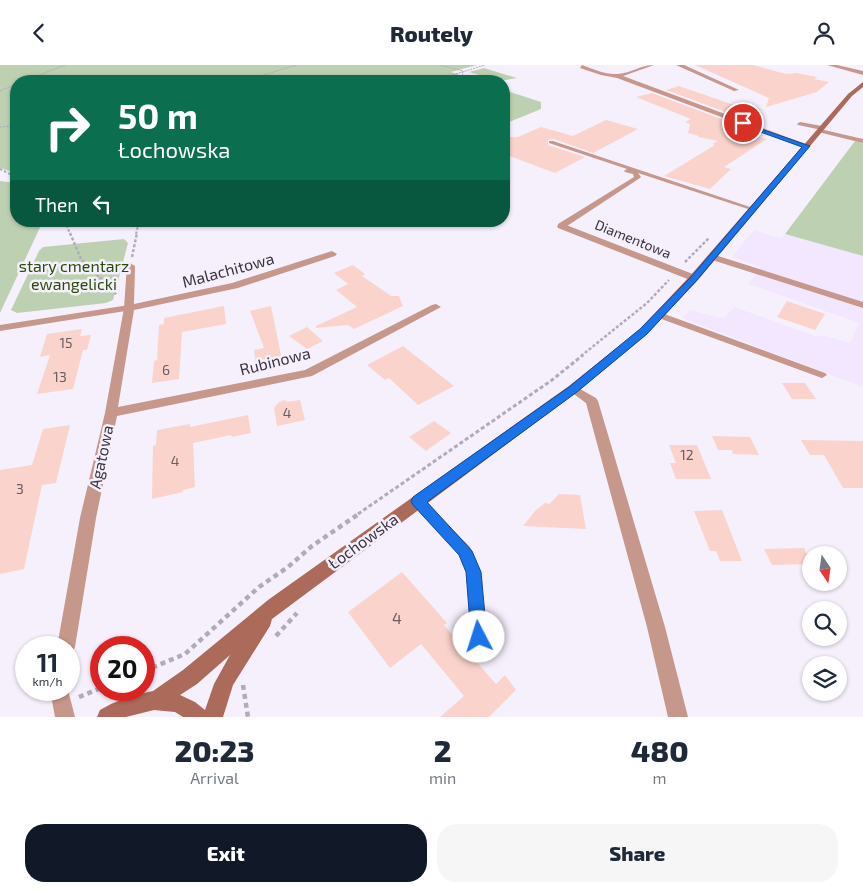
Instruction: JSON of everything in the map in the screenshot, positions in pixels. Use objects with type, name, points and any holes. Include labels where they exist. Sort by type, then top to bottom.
[{"type":"main road","name":"Łochowska","points":[[157,699],[190,677],[274,606],[573,389],[643,331],[694,279],[854,91],[863,84]]},
{"type":"main road","name":"Łochowska","points":[[213,717],[226,678],[274,606]]},
{"type":"main road","points":[[108,717],[118,710],[138,702],[157,699],[175,701],[191,710],[198,717]]},
{"type":"street","points":[[618,76],[652,65]]},
{"type":"street","points":[[679,65],[736,90]]},
{"type":"street","points":[[830,65],[863,73]]},
{"type":"street","points":[[582,67],[603,74],[618,76],[807,146]]},
{"type":"street","points":[[821,130],[863,141]]},
{"type":"street","name":"Diamentowa","points":[[561,226],[694,279]]},
{"type":"street","name":"Malachitowa","points":[[129,308],[234,286],[332,254]]},
{"type":"street","name":"Agatowa","points":[[68,636],[88,518],[111,413],[129,308],[130,267]]},
{"type":"street","name":"Rubinowa","points":[[111,413],[308,373],[436,307]]},
{"type":"street","points":[[573,389],[592,401],[656,627],[678,717]]},
{"type":"lane","points":[[800,123],[821,130]]},
{"type":"lane","points":[[551,142],[754,209]]},
{"type":"lane","points":[[542,144],[636,173],[638,177],[561,226]]},
{"type":"lane","points":[[712,257],[863,305]]},
{"type":"lane","points":[[0,328],[129,308]]},
{"type":"lane","points":[[658,315],[822,375]]},
{"type":"lane","points":[[418,501],[465,551],[473,572],[479,637]]},
{"type":"path","points":[[39,75],[65,65]]},
{"type":"path","points":[[263,75],[297,65]]},
{"type":"path","points":[[440,65],[463,71]]},
{"type":"path","points":[[451,75],[485,65]]},
{"type":"path","points":[[463,71],[463,75]]},
{"type":"path","points":[[68,227],[81,259],[129,308]]},
{"type":"path","points":[[130,267],[138,227]]},
{"type":"path","points":[[155,666],[185,654],[259,587],[288,567],[312,546],[552,380],[648,303],[711,236]]},
{"type":"path","points":[[62,704],[90,693]]},
{"type":"shaded area","points":[[754,230],[781,239],[785,234],[863,256],[863,387],[682,318],[690,310],[724,319],[734,307],[815,336],[825,336],[850,343],[859,323],[749,284],[760,267],[732,257]]},
{"type":"green space","points":[[0,65],[477,65],[451,72],[460,75],[10,75],[10,171],[0,168]]},
{"type":"green space","points":[[484,68],[507,75],[479,75],[469,72]]},
{"type":"green space","points":[[510,92],[541,102],[541,109],[510,122]]},
{"type":"green space","points":[[855,141],[863,143],[863,256],[785,234]]},
{"type":"green space","points":[[0,181],[10,182],[10,227],[40,227],[0,313]]},
{"type":"green space","name":"stary cmentarz ewangelicki","points":[[124,239],[128,243],[113,300],[106,303],[17,313],[11,310],[39,251],[43,247]]},
{"type":"building","points":[[695,65],[753,65],[786,74],[796,73],[817,77],[814,79],[829,82],[817,92],[766,107],[769,98]]},
{"type":"building","points":[[679,86],[763,115],[747,120],[666,90]]},
{"type":"building","points":[[652,93],[735,124],[723,129],[767,139],[724,167],[731,169],[710,189],[664,176],[715,145],[712,144],[718,141],[688,133],[690,124],[685,122],[691,119],[636,97]]},
{"type":"building","points":[[606,120],[638,129],[593,153],[554,139],[548,140],[548,145],[585,157],[555,173],[510,156],[510,137],[518,137],[541,127],[573,136]]},
{"type":"building","points":[[353,265],[365,274],[362,276],[391,296],[399,296],[403,306],[354,329],[348,325],[316,328],[316,326],[357,307],[336,290],[348,284],[334,273]]},
{"type":"building","points":[[787,301],[825,314],[815,330],[777,317]]},
{"type":"building","points":[[224,306],[226,324],[182,332],[179,379],[152,383],[154,361],[157,360],[159,325],[164,324],[164,318]]},
{"type":"building","points":[[271,306],[282,360],[256,365],[254,350],[264,348],[250,311]]},
{"type":"building","points":[[307,327],[323,341],[307,349],[289,336]]},
{"type":"building","points":[[82,329],[80,336],[91,335],[87,350],[83,350],[73,389],[37,394],[50,355],[40,357],[47,334]]},
{"type":"building","points":[[403,346],[454,386],[418,405],[389,378],[385,380],[367,365]]},
{"type":"building","points":[[782,383],[805,383],[816,399],[792,399]]},
{"type":"building","points":[[285,400],[287,402],[300,400],[305,420],[277,426],[274,408],[279,402]]},
{"type":"building","points":[[248,415],[251,433],[193,443],[195,487],[183,490],[183,492],[152,499],[153,446],[156,445],[157,430],[190,424],[190,427]]},
{"type":"building","points":[[434,421],[451,433],[426,451],[409,437]]},
{"type":"building","points":[[70,425],[56,483],[42,485],[24,569],[0,574],[0,470],[32,465],[43,429]]},
{"type":"building","points":[[712,436],[750,437],[759,455],[733,454],[732,450],[718,450]]},
{"type":"building","points":[[801,440],[863,441],[863,488],[843,488],[824,455],[810,455]]},
{"type":"building","points":[[669,445],[697,445],[711,479],[676,479],[670,463],[676,463]]},
{"type":"building","points":[[559,494],[580,495],[586,529],[523,526],[536,510],[545,503],[549,504]]},
{"type":"building","points":[[722,510],[742,561],[720,561],[716,551],[710,551],[694,511]]},
{"type":"building","points":[[802,548],[802,564],[772,565],[764,549]]},
{"type":"building","points":[[402,572],[447,623],[444,625],[496,684],[505,675],[516,690],[489,717],[440,717],[464,696],[421,644],[390,668],[348,612]]},
{"type":"route","points":[[479,637],[473,572],[465,551],[418,501],[573,389],[643,331],[694,279],[807,146],[743,123]]}]
